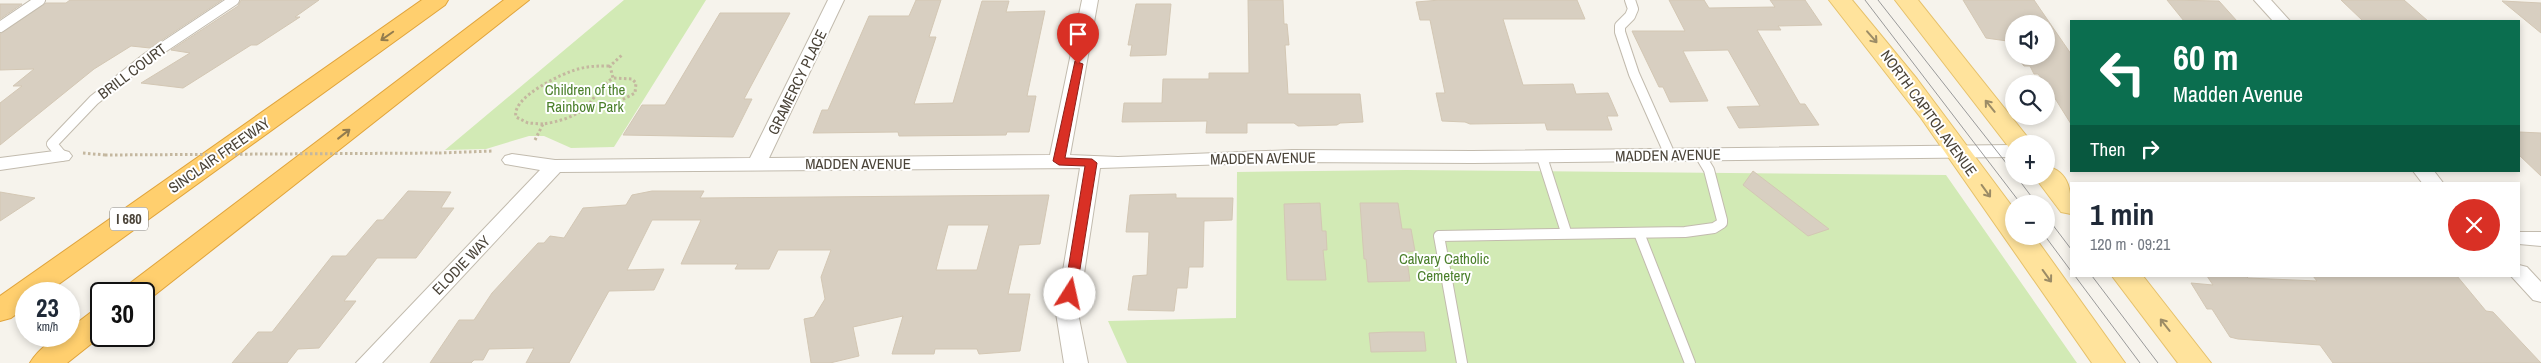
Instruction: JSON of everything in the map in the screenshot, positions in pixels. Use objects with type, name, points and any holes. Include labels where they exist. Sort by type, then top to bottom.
[{"type":"highway","points":[[152,282],[518,0]]},
{"type":"highway","points":[[491,20],[523,0]]},
{"type":"highway","name":"SINCLAIR FREEWAY","points":[[0,311],[433,2]]},
{"type":"highway","points":[[0,292],[258,127]]},
{"type":"highway","points":[[155,293],[306,163]]},
{"type":"highway","points":[[46,363],[90,329]]},
{"type":"highway","points":[[72,363],[91,347]]},
{"type":"main road","name":"NORTH CAPITOL AVENUE","points":[[1840,0],[1879,45],[1959,151],[2005,216]]},
{"type":"main road","points":[[1906,0],[2013,135]]},
{"type":"main road","points":[[2055,185],[2070,205]]},
{"type":"main road","points":[[2025,245],[2109,363]]},
{"type":"main road","points":[[2128,277],[2195,363]]},
{"type":"street","name":"GRAMERCY PLACE","points":[[757,164],[836,0]]},
{"type":"street","points":[[1059,161],[1090,0]]},
{"type":"street","points":[[2262,0],[2281,20]]},
{"type":"street","name":"MADDEN AVENUE","points":[[512,160],[555,166],[1059,161],[1092,163],[1292,156],[1542,157],[2005,151]]},
{"type":"street","points":[[0,164],[62,156]]},
{"type":"street","points":[[1076,363],[1067,313],[1092,163]]},
{"type":"street","name":"ELODIE WAY","points":[[368,363],[555,166]]},
{"type":"street","points":[[2424,172],[2432,182]]},
{"type":"street","points":[[2520,238],[2541,239]]},
{"type":"street","points":[[2520,273],[2541,296]]},
{"type":"lane","points":[[0,27],[40,0]]},
{"type":"lane","name":"BRILL COURT","points":[[62,156],[52,144],[94,100],[147,58],[234,0]]},
{"type":"lane","points":[[1630,0],[1633,8],[1630,16],[1620,26],[1620,32],[1634,74],[1670,155]]},
{"type":"lane","points":[[1462,363],[1439,236],[1566,232],[1685,232],[1714,228],[1722,223],[1708,170],[1700,154]]},
{"type":"lane","points":[[1542,157],[1566,232]]},
{"type":"lane","points":[[1639,233],[1690,363]]},
{"type":"path","points":[[589,105],[605,107],[614,105],[635,93],[636,83],[632,79],[613,78],[596,91],[589,105],[562,120],[543,124],[528,123],[516,117],[515,113],[524,96],[568,71],[583,66],[610,66],[622,55]]},
{"type":"path","points":[[610,66],[613,78]]},
{"type":"path","points":[[535,140],[543,124]]},
{"type":"path","points":[[104,155],[492,151],[512,160]]},
{"type":"green space","name":"Children of the Rainbow Park","points":[[624,0],[706,0],[614,147],[571,148],[544,136],[529,136],[486,149],[445,150]]},
{"type":"green space","name":"Calvary Catholic Cemetery","points":[[1406,170],[1946,175],[2077,363],[1127,363],[1108,321],[1236,318],[1237,172]]},
{"type":"building","points":[[70,0],[222,0],[150,48],[131,46],[94,69],[0,145],[0,103],[22,86],[13,86],[34,69],[0,70],[0,34],[46,3],[66,3]]},
{"type":"building","points":[[241,0],[319,0],[295,17],[300,17],[257,45],[251,45],[183,88],[141,83],[190,53],[171,50],[238,6]]},
{"type":"building","points":[[916,0],[941,0],[929,37],[936,37],[914,104],[953,103],[982,1],[1009,1],[1006,12],[1045,11],[1027,96],[1036,96],[1029,132],[1007,132],[1006,135],[899,136],[898,132],[813,133],[822,110],[828,110],[869,16],[909,16]]},
{"type":"building","points":[[1248,0],[1283,0],[1284,24],[1287,24],[1289,45],[1285,45],[1288,94],[1360,94],[1363,122],[1298,126],[1294,123],[1247,123],[1247,133],[1206,133],[1207,121],[1122,122],[1124,103],[1162,103],[1163,79],[1209,79],[1209,73],[1249,73]]},
{"type":"building","points":[[1440,0],[1577,0],[1585,19],[1503,19],[1523,85],[1573,84],[1576,94],[1608,93],[1618,116],[1607,116],[1612,130],[1547,130],[1545,123],[1470,124],[1442,121],[1436,93],[1445,93],[1430,20],[1420,20],[1416,2]]},
{"type":"building","points":[[1669,0],[1704,0],[1709,8],[1775,7],[1770,0],[1805,0],[1822,25],[1778,26],[1781,30],[1757,30],[1800,104],[1805,104],[1819,125],[1739,128],[1727,107],[1760,106],[1728,50],[1683,51],[1708,101],[1670,102],[1663,87],[1659,87],[1632,31],[1685,31]]},
{"type":"building","points":[[1963,0],[2034,0],[2044,15],[2005,15],[2005,41],[1986,38]]},
{"type":"building","points":[[2167,0],[2219,1],[2236,20],[2183,20]]},
{"type":"building","points":[[2341,0],[2404,0],[2427,20],[2362,20]]},
{"type":"building","points":[[2502,1],[2541,3],[2541,33]]},
{"type":"building","points":[[0,4],[22,4],[0,19]]},
{"type":"building","points":[[1136,4],[1171,4],[1166,55],[1130,56],[1132,45],[1128,45]]},
{"type":"building","points":[[720,13],[790,13],[744,99],[752,99],[733,137],[623,135],[642,105],[665,105]]},
{"type":"building","points":[[2055,31],[2070,53],[2070,122],[2055,98],[2055,75],[2034,74],[2030,66],[2024,66],[2055,65]]},
{"type":"building","points":[[2520,132],[2541,133],[2541,176],[2520,156]]},
{"type":"building","points":[[1753,171],[1829,229],[1808,236],[1743,185]]},
{"type":"building","points":[[408,191],[451,192],[441,208],[454,208],[416,258],[377,258],[344,301],[356,301],[319,348],[298,349],[287,363],[232,363],[258,332],[272,332],[332,256],[346,256],[377,220],[383,220]]},
{"type":"building","points":[[652,191],[704,191],[700,198],[1049,195],[1040,244],[1019,245],[1008,294],[1030,294],[1020,351],[979,354],[977,349],[935,349],[934,354],[892,354],[903,316],[853,327],[859,356],[830,363],[811,363],[804,319],[814,317],[825,299],[821,277],[831,250],[778,250],[769,269],[735,269],[738,264],[681,264],[701,220],[652,220],[627,270],[664,269],[654,290],[609,291],[569,363],[526,363],[534,348],[489,349],[483,360],[474,360],[471,363],[430,363],[459,320],[474,320],[492,293],[538,243],[544,243],[550,236],[564,238],[583,208],[626,205],[632,195]],"holes":[[[948,225],[989,225],[977,270],[936,270]]]},
{"type":"building","points":[[0,192],[35,198],[0,221]]},
{"type":"building","points":[[1176,194],[1176,198],[1233,198],[1232,220],[1204,221],[1203,267],[1189,267],[1187,288],[1177,288],[1174,311],[1128,310],[1133,276],[1147,275],[1149,232],[1126,232],[1130,195]]},
{"type":"building","points":[[1320,203],[1322,231],[1326,231],[1327,250],[1323,250],[1326,280],[1287,280],[1284,204]]},
{"type":"building","points":[[1360,203],[1398,203],[1402,229],[1411,229],[1415,251],[1406,252],[1410,281],[1368,282],[1366,259],[1364,259]]},
{"type":"building","points":[[2208,277],[2317,281],[2314,277],[2458,277],[2486,311],[2493,312],[2541,363],[2333,363],[2320,345],[2230,337],[2212,309],[2207,309],[2191,283],[2213,285]]},
{"type":"building","points":[[1424,332],[1426,351],[1371,352],[1369,333]]},
{"type":"tram line","points":[[1865,0],[2014,195]]},
{"type":"tram line","points":[[1878,0],[2005,162]]},
{"type":"tram line","points":[[2023,185],[2030,195]]},
{"type":"tram line","points":[[2055,228],[2070,248]]},
{"type":"tram line","points":[[2052,245],[2070,270]]},
{"type":"tram line","points":[[2076,277],[2140,363]]},
{"type":"tram line","points":[[2093,277],[2158,363]]},
{"type":"route","points":[[1070,294],[1092,163],[1059,161],[1078,64]]}]
